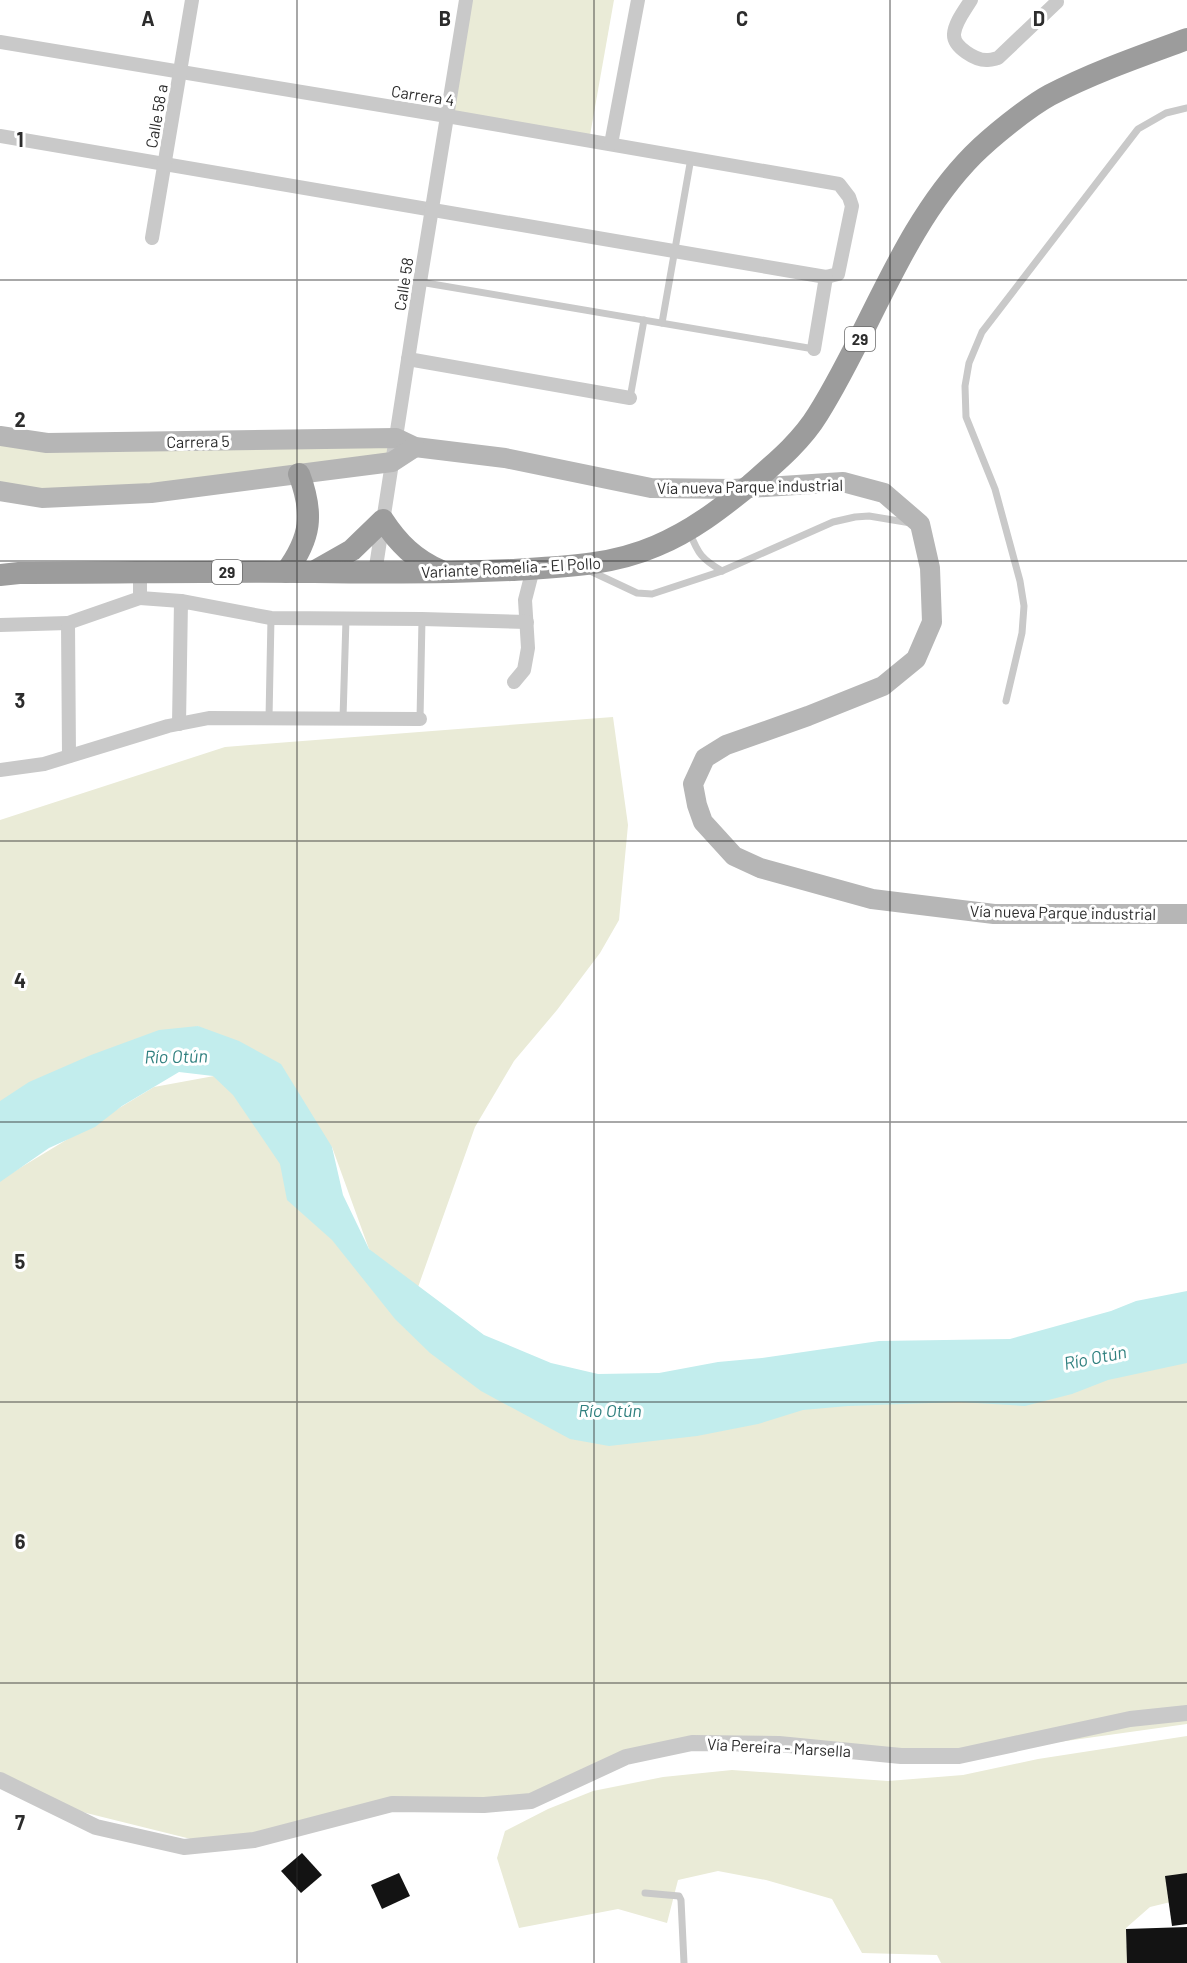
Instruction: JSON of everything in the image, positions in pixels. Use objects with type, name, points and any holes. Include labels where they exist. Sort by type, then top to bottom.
[{"type":"highway","name":"Variante Romelia - El Pollo","points":[[0,575],[19,573],[446,573],[579,566],[617,560],[654,547],[690,530],[715,513],[773,466],[816,418],[842,373],[907,247],[934,202],[973,155],[1047,97],[1097,72],[1187,39]]},
{"type":"highway","points":[[286,572],[298,555],[306,536],[309,514],[307,494],[299,474]]},
{"type":"highway","points":[[314,572],[352,550],[383,520],[394,538],[410,553],[427,565],[446,573]]},
{"type":"main road","name":"Carrera 5","points":[[0,436],[46,443],[396,438]]},
{"type":"main road","name":"Vía nueva Parque industrial","points":[[396,438],[415,447],[505,458],[651,488],[733,489],[843,482],[884,493],[920,524],[930,568],[932,622],[916,659],[883,686],[808,717],[726,745],[705,758],[693,784],[703,822],[734,856],[760,868],[872,899],[994,914],[1187,914]]},
{"type":"main road","points":[[0,490],[42,498],[151,493],[392,462],[415,447]]},
{"type":"street","name":"Calle 58 a","points":[[152,238],[192,0]]},
{"type":"street","name":"Calle 58","points":[[375,573],[466,0]]},
{"type":"street","points":[[611,144],[638,0]]},
{"type":"street","points":[[971,0],[957,23],[953,36],[957,45],[966,52],[988,60],[998,58],[1057,2]]},
{"type":"street","name":"Carrera 4","points":[[0,42],[839,184],[849,197],[852,206],[838,274],[826,277]]},
{"type":"street","points":[[0,136],[826,277],[814,349]]},
{"type":"street","points":[[408,360],[630,398]]},
{"type":"street","points":[[514,682],[524,670],[528,648],[525,600],[532,568]]},
{"type":"street","points":[[140,573],[140,598]]},
{"type":"street","points":[[0,625],[68,623],[140,598],[181,601],[271,618],[527,622]]},
{"type":"street","points":[[180,724],[181,601]]},
{"type":"street","points":[[68,623],[69,756]]},
{"type":"street","points":[[0,770],[44,764],[180,724],[209,718],[420,718]]},
{"type":"street","name":"Vía Pereira - Marsella","points":[[0,1780],[96,1827],[184,1847],[254,1840],[392,1804],[484,1805],[531,1802],[626,1757],[692,1743],[779,1744],[901,1756],[959,1756],[1130,1719],[1187,1713]]},
{"type":"lane","points":[[1006,701],[1022,633],[1024,606],[1020,581],[995,489],[966,417],[965,386],[969,363],[982,332],[1138,129],[1166,113],[1187,108]]},
{"type":"lane","points":[[662,323],[691,158]]},
{"type":"lane","points":[[420,282],[814,349]]},
{"type":"lane","points":[[630,398],[644,320]]},
{"type":"lane","points":[[579,566],[637,593],[652,594],[722,571],[833,522],[869,516],[920,524]]},
{"type":"lane","points":[[690,530],[697,552],[706,562],[722,571]]},
{"type":"lane","points":[[269,718],[271,618]]},
{"type":"lane","points":[[344,718],[346,619]]},
{"type":"lane","points":[[420,718],[422,619]]},
{"type":"lane","points":[[645,1893],[679,1896],[684,1963]]},
{"type":"green space","points":[[466,0],[614,0],[589,141],[447,116]]},
{"type":"green space","points":[[0,436],[396,438],[392,462],[151,493],[0,491]]},
{"type":"green space","points":[[613,717],[628,825],[619,920],[600,953],[557,1010],[514,1061],[475,1127],[412,1304],[369,1249],[332,1147],[198,1026],[0,1102],[0,820],[225,747]]},
{"type":"green space","points":[[214,1076],[283,1128],[349,1261],[554,1426],[1187,1337],[1187,1724],[959,1756],[695,1743],[630,1756],[531,1801],[414,1804],[211,1844],[46,1803],[0,1779],[0,1180],[154,1087]]},
{"type":"green space","points":[[1187,1736],[1187,1898],[1150,1907],[1126,1928],[1128,1963],[941,1963],[937,1955],[862,1953],[832,1899],[766,1880],[718,1871],[678,1880],[667,1923],[618,1909],[519,1928],[497,1858],[505,1831],[548,1809],[593,1791],[663,1777],[732,1770],[888,1781],[963,1775],[1038,1759]]},
{"type":"water","name":"Río Otún","points":[[198,1026],[239,1041],[281,1064],[332,1147],[343,1195],[369,1249],[484,1335],[551,1363],[598,1374],[659,1373],[718,1362],[879,1341],[1010,1339],[1111,1311],[1136,1301],[1187,1291],[1187,1363],[1108,1380],[1072,1394],[1025,1406],[959,1402],[848,1406],[803,1410],[758,1424],[697,1436],[609,1446],[570,1439],[481,1391],[430,1353],[395,1319],[332,1240],[287,1200],[280,1164],[233,1095],[213,1076],[179,1072],[122,1106],[95,1127],[49,1148],[0,1182],[0,1101],[29,1082],[91,1055],[159,1030]]},
{"type":"building","points":[[302,1853],[322,1875],[301,1893],[281,1871]]},
{"type":"building","points":[[399,1873],[410,1896],[382,1909],[371,1885]]},
{"type":"building","points":[[1187,1873],[1187,1924],[1172,1926],[1165,1876]]},
{"type":"building","points":[[1187,1927],[1187,1963],[1127,1963],[1126,1929]]}]
